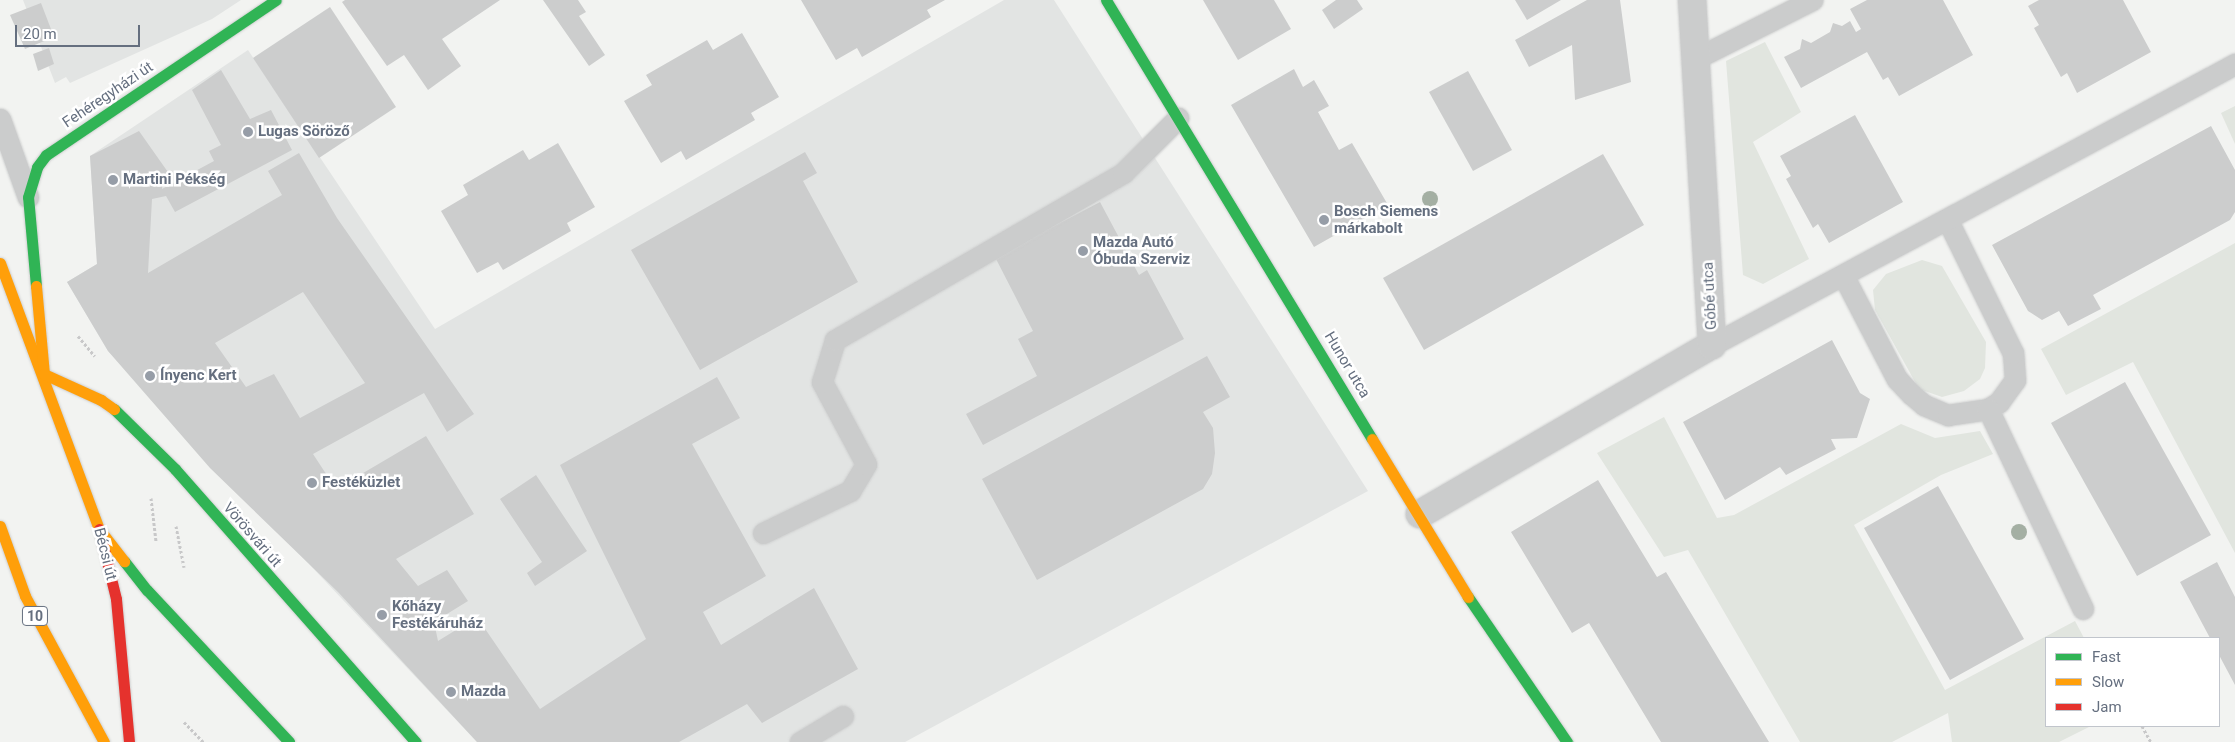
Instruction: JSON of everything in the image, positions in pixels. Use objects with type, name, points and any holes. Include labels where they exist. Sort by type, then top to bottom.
[{"type":"street","name":"Fehéregyházi út","points":[[28,197],[31,180],[46,154],[276,0]]},
{"type":"street","name":"Hunor utca","points":[[1106,0],[1420,514],[1470,600],[1567,742]]},
{"type":"street","name":"Góbé utca","points":[[1420,514],[1712,345],[1697,58],[1692,0]]},
{"type":"street","name":"Bécsi út","points":[[28,197],[44,374]]},
{"type":"street","name":"Bécsi út","points":[[0,263],[44,374],[99,529],[116,599],[129,742]]},
{"type":"street","name":"Vörösvári út","points":[[44,374],[101,400],[128,420],[175,469],[416,742]]},
{"type":"street","name":"10","points":[[0,526],[25,596],[104,742]]},
{"type":"street","points":[[99,529],[151,595],[289,742]]},
{"type":"lane","points":[[1697,58],[1812,0]]},
{"type":"lane","points":[[1712,345],[2235,64]]},
{"type":"lane","points":[[763,533],[850,490],[866,464],[822,382],[835,340],[1123,173],[1178,118]]},
{"type":"lane","name":"Bécsi út","points":[[0,119],[28,197]]},
{"type":"lane","points":[[1843,275],[1896,379],[1911,394],[1924,405],[1948,414],[1988,409],[1999,402],[2015,380],[2015,360],[2005,333],[1947,219]]},
{"type":"lane","points":[[1988,409],[2083,609]]},
{"type":"lane","points":[[800,742],[843,716]]},
{"type":"path","points":[[77,333],[102,364]]},
{"type":"path","points":[[184,722],[203,742]]},
{"type":"path","points":[[2143,727],[2151,742]]},
{"type":"shaded area","points":[[23,0],[241,0],[212,19],[70,83],[66,77],[55,83]]},
{"type":"shaded area","points":[[1004,0],[1054,0],[1368,491],[905,742],[477,742],[108,351],[67,282],[97,264],[90,156],[248,50],[435,329]]},
{"type":"shaded area","points":[[1765,42],[1801,112],[1753,142],[1809,259],[1763,284],[1743,275],[1726,61]]},
{"type":"shaded area","points":[[2235,106],[2235,144],[2221,113]]},
{"type":"shaded area","points":[[2235,243],[2235,553],[2133,362],[2066,395],[2041,349]]},
{"type":"shaded area","points":[[1922,260],[1942,266],[1986,342],[1985,368],[1980,379],[1964,391],[1942,397],[1919,389],[1875,310],[1873,290],[1886,274]]},
{"type":"shaded area","points":[[1664,417],[1717,518],[1734,515],[1901,424],[1935,438],[1980,431],[1993,454],[1941,475],[1854,525],[1945,690],[2075,621],[2083,637],[2045,637],[2045,727],[2089,727],[2059,742],[1952,742],[1948,713],[1892,742],[1800,742],[1688,550],[1664,557],[1597,453]]},
{"type":"building","points":[[345,0],[500,0],[442,39],[461,66],[428,90],[404,55],[387,66],[342,2]]},
{"type":"building","points":[[543,0],[578,0],[586,12],[579,16],[605,55],[589,66]]},
{"type":"building","points":[[801,0],[945,0],[927,10],[931,17],[862,57],[857,48],[836,60]]},
{"type":"building","points":[[1203,0],[1274,0],[1291,29],[1238,60]]},
{"type":"building","points":[[1336,0],[1357,0],[1363,9],[1334,29],[1322,10]]},
{"type":"building","points":[[1515,0],[1561,0],[1527,20]]},
{"type":"building","points":[[1587,0],[1620,0],[1631,82],[1575,100],[1572,45],[1529,67],[1515,40]]},
{"type":"building","points":[[1867,0],[1943,0],[1973,55],[1899,96],[1888,77],[1883,80],[1867,52],[1801,88],[1784,57],[1800,49],[1802,39],[1811,43],[1830,32],[1833,23],[1842,26],[1850,21],[1856,32],[1861,29],[1850,9]]},
{"type":"building","points":[[2039,0],[2123,0],[2151,52],[2077,93],[2067,73],[2061,77],[2034,28],[2039,25],[2028,6]]},
{"type":"building","points":[[41,3],[54,37],[25,49],[10,15]]},
{"type":"building","points":[[330,7],[396,107],[319,158],[253,58]]},
{"type":"building","points":[[742,33],[779,97],[751,113],[755,120],[686,160],[681,151],[661,163],[624,101],[652,85],[646,75],[707,40],[713,50]]},
{"type":"building","points":[[49,48],[54,64],[38,71],[33,54]]},
{"type":"building","points":[[1294,69],[1303,87],[1314,80],[1329,106],[1318,112],[1339,150],[1352,143],[1388,205],[1314,247],[1231,105]]},
{"type":"building","points":[[221,70],[250,119],[271,110],[292,150],[175,212],[166,196],[152,199],[148,273],[282,195],[268,171],[299,153],[337,218],[474,414],[447,432],[424,393],[313,454],[336,489],[426,436],[474,514],[396,559],[418,586],[447,570],[468,601],[434,622],[438,641],[477,617],[540,709],[646,639],[560,465],[717,377],[740,418],[692,444],[766,576],[703,612],[721,645],[814,588],[858,669],[762,723],[747,704],[679,742],[477,742],[338,592],[210,468],[108,351],[67,282],[97,264],[90,156],[139,131],[170,175],[163,179],[162,189],[214,161],[209,151],[221,145],[192,90]],"holes":[[[303,292],[365,383],[300,418],[274,374],[246,387],[215,343]]]},
{"type":"building","points":[[1468,71],[1512,150],[1473,171],[1429,92]]},
{"type":"building","points":[[1855,115],[1903,202],[1829,243],[1818,224],[1813,228],[1786,179],[1791,176],[1780,156]]},
{"type":"building","points":[[2211,126],[2235,170],[2235,212],[2230,220],[2093,295],[2101,309],[2068,326],[2059,311],[2042,320],[2028,311],[1992,245]]},
{"type":"building","points":[[558,143],[595,207],[567,223],[571,231],[503,270],[498,262],[477,273],[441,211],[468,195],[463,185],[523,150],[529,160]]},
{"type":"building","points":[[805,152],[817,173],[803,181],[858,282],[700,370],[631,250]]},
{"type":"building","points":[[1603,154],[1644,225],[1424,350],[1383,278]]},
{"type":"building","points":[[1100,202],[1139,275],[1147,270],[1184,339],[983,445],[966,414],[1037,376],[1018,339],[1033,331],[995,257]]},
{"type":"building","points":[[1832,340],[1860,393],[1870,399],[1857,438],[1831,439],[1836,449],[1786,475],[1780,467],[1725,500],[1683,422]]},
{"type":"building","points":[[1207,356],[1230,397],[1203,412],[1213,428],[1215,453],[1212,474],[1203,489],[1037,580],[982,479]]},
{"type":"building","points":[[2125,382],[2211,535],[2137,576],[2051,423]]},
{"type":"building","points":[[536,475],[587,551],[535,586],[527,573],[542,562],[500,499]]},
{"type":"building","points":[[1598,480],[1657,577],[1666,572],[1769,742],[1661,742],[1589,623],[1572,633],[1511,532]]},
{"type":"building","points":[[1938,486],[2024,639],[1950,680],[1864,528]]},
{"type":"building","points":[[2217,562],[2235,597],[2235,685],[2220,657],[2220,637],[2209,637],[2180,582]]},
{"type":"traffic: fast","points":[[36,286],[28,197],[37,167],[46,155],[276,0]]},
{"type":"traffic: fast","points":[[1106,0],[1372,439]]},
{"type":"traffic: fast","points":[[114,409],[175,469],[416,742]]},
{"type":"traffic: fast","points":[[124,561],[147,590],[289,742]]},
{"type":"traffic: fast","points":[[1468,597],[1567,742]]},
{"type":"traffic: slow","points":[[0,263],[99,529],[124,561]]},
{"type":"traffic: slow","points":[[36,286],[44,374],[101,400],[114,409]]},
{"type":"traffic: slow","points":[[1372,439],[1468,597]]},
{"type":"traffic: slow","points":[[0,526],[25,596],[104,742]]},
{"type":"traffic: jam","points":[[99,529],[116,599],[129,742]]},
{"type":"place","name":"Lugas Söröző","points":[[248,132]]},
{"type":"place","name":"Martini Pékség","points":[[113,180]]},
{"type":"place","name":"Bosch Siemens márkabolt","points":[[1324,220]]},
{"type":"place","name":"Mazda Autó Óbuda Szerviz","points":[[1083,251]]},
{"type":"place","name":"Ínyenc Kert","points":[[150,376]]},
{"type":"place","name":"Festéküzlet","points":[[312,483]]},
{"type":"place","name":"Kőházy Festékáruház","points":[[382,615]]},
{"type":"place","name":"Mazda","points":[[451,692]]}]
